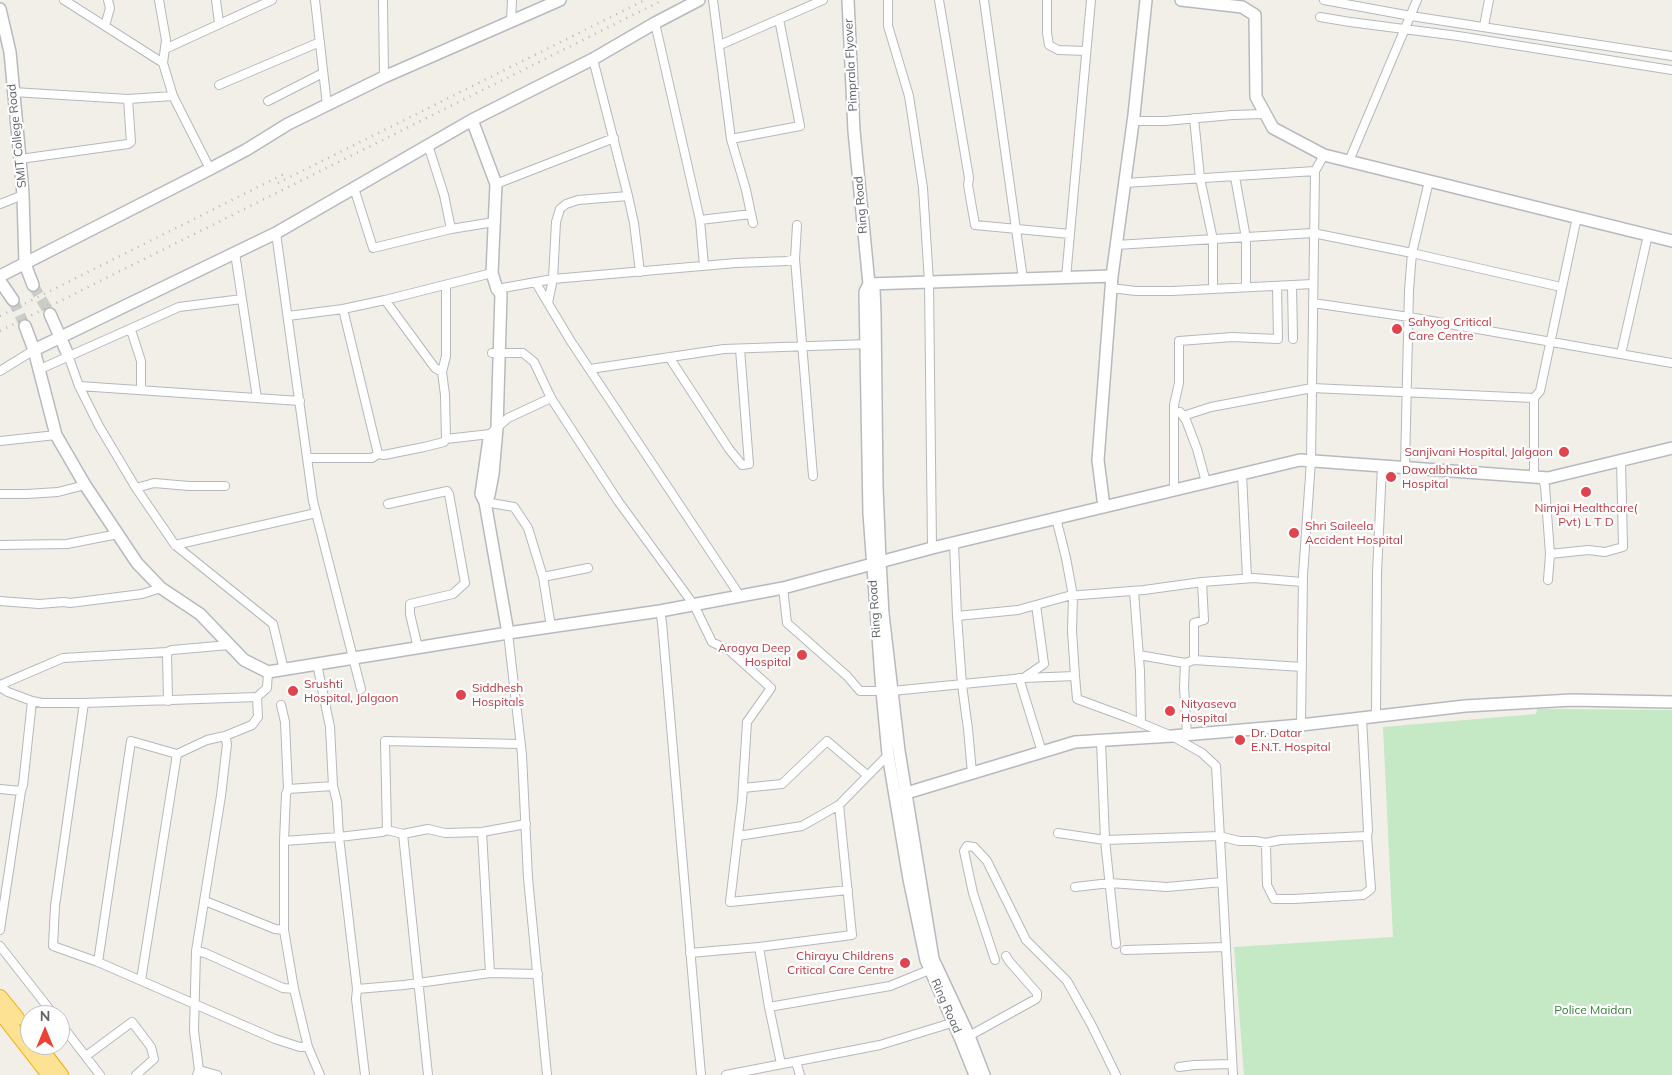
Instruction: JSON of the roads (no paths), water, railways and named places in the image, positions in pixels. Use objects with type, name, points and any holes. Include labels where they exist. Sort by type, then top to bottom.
[{"type":"highway","points":[[0,998],[20,1023]]},
{"type":"highway","points":[[0,1012],[49,1075]]},
{"type":"highway","points":[[45,1055],[60,1075]]},
{"type":"main road","points":[[0,276],[246,150],[288,124],[384,77],[560,0]]},
{"type":"main road","points":[[34,350],[276,233],[472,120],[592,60],[699,0]]},
{"type":"main road","name":"Pimprala Flyover","points":[[848,0],[854,131]]},
{"type":"main road","points":[[1104,507],[1098,460],[1111,288],[1133,121],[1146,0]]},
{"type":"main road","points":[[1181,0],[1242,7],[1256,15],[1256,97],[1273,128],[1324,155],[1672,241]]},
{"type":"main road","name":"SMIT College Road","points":[[0,9],[5,58],[13,92],[20,159],[25,264],[33,286]]},
{"type":"main road","points":[[472,120],[496,184],[492,273],[497,289],[493,294],[495,353],[493,431],[481,494],[485,502],[508,633]]},
{"type":"main road","name":"Ring Road","points":[[854,131],[869,284],[865,292],[871,344],[867,454],[893,753],[901,795],[909,879],[926,960],[933,968],[957,1022],[975,1075]]},
{"type":"main road","points":[[869,284],[1112,276]]},
{"type":"main road","points":[[0,281],[13,300]]},
{"type":"main road","points":[[50,314],[68,355]]},
{"type":"main road","points":[[25,326],[34,350],[56,435],[85,485],[137,563],[160,588],[200,614],[244,660],[268,672],[508,633],[660,611],[782,588],[932,548],[1300,460],[1548,478],[1672,448]]},
{"type":"main road","points":[[901,795],[1074,742],[1187,735],[1465,706],[1572,700],[1672,702]]},
{"type":"main road","points":[[957,1022],[969,1036],[984,1075]]},
{"type":"street","points":[[64,0],[163,63]]},
{"type":"street","points":[[105,26],[110,8],[108,0]]},
{"type":"street","points":[[159,0],[166,40],[163,63],[173,96],[210,169]]},
{"type":"street","points":[[216,0],[219,24]]},
{"type":"street","points":[[165,49],[272,0]]},
{"type":"street","points":[[315,0],[327,105]]},
{"type":"street","points":[[383,0],[384,77]]},
{"type":"street","points":[[511,20],[512,0]]},
{"type":"street","points":[[714,0],[731,138],[753,223]]},
{"type":"street","points":[[720,45],[823,0]]},
{"type":"street","points":[[888,0],[888,26],[909,96],[923,188],[930,282],[932,548]]},
{"type":"street","points":[[939,0],[969,178],[968,185],[975,225],[1070,234]]},
{"type":"street","points":[[984,0],[1023,279]]},
{"type":"street","points":[[1047,0],[1047,34],[1049,45],[1058,50],[1086,50]]},
{"type":"street","points":[[1066,278],[1091,0]]},
{"type":"street","points":[[1324,0],[1411,16],[1672,56]]},
{"type":"street","points":[[1349,161],[1417,0]]},
{"type":"street","points":[[1484,26],[1489,0]]},
{"type":"street","points":[[1320,17],[1405,28],[1672,70]]},
{"type":"street","points":[[731,138],[800,126],[779,19]]},
{"type":"street","points":[[655,23],[700,220],[704,266]]},
{"type":"street","points":[[219,85],[320,42]]},
{"type":"street","points":[[592,60],[628,196],[634,223],[640,272]]},
{"type":"street","points":[[268,101],[323,74]]},
{"type":"street","points":[[13,92],[128,99],[173,96]]},
{"type":"street","points":[[20,159],[128,144],[131,142],[128,99]]},
{"type":"street","points":[[1133,121],[1165,121],[1265,114]]},
{"type":"street","points":[[1194,118],[1200,178],[1213,240],[1213,288]]},
{"type":"street","points":[[496,184],[614,138]]},
{"type":"street","points":[[428,145],[444,195],[451,230]]},
{"type":"street","points":[[1301,724],[1302,582],[1311,461],[1315,172],[1324,155]]},
{"type":"street","points":[[1125,183],[1315,172]]},
{"type":"street","points":[[1235,177],[1246,238],[1246,287]]},
{"type":"street","points":[[1405,467],[1408,317],[1412,252],[1429,181]]},
{"type":"street","points":[[354,188],[373,248],[494,222]]},
{"type":"street","points":[[0,204],[23,195]]},
{"type":"street","points":[[548,303],[553,279],[556,222],[560,209],[566,204],[578,200],[628,196]]},
{"type":"street","points":[[700,220],[751,214]]},
{"type":"street","points":[[1548,580],[1550,554],[1545,486],[1538,477],[1534,398],[1540,390],[1577,217]]},
{"type":"street","points":[[797,225],[795,259],[813,476]]},
{"type":"street","points":[[276,233],[316,513],[361,689]]},
{"type":"street","points":[[1116,245],[1313,234],[1412,252],[1561,287]]},
{"type":"street","points":[[1620,354],[1648,235]]},
{"type":"street","points":[[234,253],[257,398]]},
{"type":"street","points":[[497,289],[553,279],[736,262],[787,261],[795,259]]},
{"type":"street","points":[[288,316],[385,300],[492,273]]},
{"type":"street","points":[[536,282],[590,369],[740,596]]},
{"type":"street","points":[[1111,288],[1136,291],[1172,291],[1313,284]]},
{"type":"street","points":[[446,285],[446,356],[442,372],[445,395],[446,439]]},
{"type":"street","points":[[1292,285],[1293,339]]},
{"type":"street","points":[[1174,490],[1174,405],[1178,383],[1178,341],[1232,338],[1278,339],[1276,286]]},
{"type":"street","points":[[38,370],[68,355],[131,330],[178,308],[242,299]]},
{"type":"street","points":[[385,300],[435,368],[442,372]]},
{"type":"street","points":[[1313,303],[1408,317],[1672,362]]},
{"type":"street","points":[[343,308],[378,454]]},
{"type":"street","points":[[131,330],[141,361],[141,390]]},
{"type":"street","points":[[590,369],[724,349],[871,344]]},
{"type":"street","points":[[669,357],[729,449],[742,465],[749,464],[740,349]]},
{"type":"street","points":[[0,371],[34,350]]},
{"type":"street","points":[[495,353],[523,353],[534,362],[551,398],[618,502],[694,605],[712,642],[730,651],[771,688],[747,722],[743,788],[730,902],[848,890]]},
{"type":"street","points":[[68,355],[79,386],[99,426],[136,488],[174,545],[273,624],[284,670]]},
{"type":"street","points":[[79,386],[300,401]]},
{"type":"street","points":[[1183,416],[1211,407],[1312,388],[1534,398]]},
{"type":"street","points":[[308,458],[372,458],[378,454],[384,455],[424,447],[444,442],[446,439],[493,431],[508,418],[551,398]]},
{"type":"street","points":[[1174,405],[1186,420],[1197,449],[1206,482]]},
{"type":"street","points":[[0,441],[56,435]]},
{"type":"street","points":[[1550,554],[1588,550],[1605,552],[1623,547],[1621,460]]},
{"type":"street","points":[[1376,716],[1377,573],[1382,466]]},
{"type":"street","points":[[1242,474],[1247,578]]},
{"type":"street","points":[[136,488],[154,483],[189,486],[225,486]]},
{"type":"street","points":[[0,494],[58,492],[85,485]]},
{"type":"street","points":[[388,504],[447,491],[449,494],[464,583],[453,594],[410,604],[410,614],[418,648]]},
{"type":"street","points":[[485,502],[514,507],[528,528],[543,577],[551,627]]},
{"type":"street","points":[[174,545],[316,513]]},
{"type":"street","points":[[1056,518],[1073,596],[1072,631],[1077,699],[1172,736],[1202,753],[1216,766],[1233,1075]]},
{"type":"street","points":[[0,545],[67,544],[118,534]]},
{"type":"street","points":[[954,543],[962,685],[972,774]]},
{"type":"street","points":[[543,577],[588,568]]},
{"type":"street","points":[[957,616],[1018,610],[1073,596],[1134,591],[1202,582],[1247,578],[1302,582]]},
{"type":"street","points":[[1194,660],[1194,623],[1204,620],[1202,582]]},
{"type":"street","points":[[0,601],[39,604],[70,603],[142,594],[160,588]]},
{"type":"street","points":[[782,588],[787,622],[847,676],[860,691],[887,691],[1022,678],[1075,676]]},
{"type":"street","points":[[1134,591],[1139,655],[1141,723]]},
{"type":"street","points":[[1022,678],[1044,664],[1036,605]]},
{"type":"street","points":[[660,611],[700,1075]]},
{"type":"street","points":[[508,633],[520,744],[528,878],[547,1075]]},
{"type":"street","points":[[229,644],[167,652],[63,658],[0,686],[8,692],[32,702],[84,703],[257,697],[267,688],[268,672]]},
{"type":"street","points":[[167,652],[168,701]]},
{"type":"street","points":[[1139,655],[1185,663],[1194,660],[1302,667]]},
{"type":"street","points":[[1185,663],[1184,687],[1187,735]]},
{"type":"street","points":[[317,664],[330,726],[333,786],[337,802],[339,837],[365,1075]]},
{"type":"street","points":[[1022,678],[1042,752]]},
{"type":"street","points":[[98,962],[131,740],[178,754],[207,740],[225,736],[252,725],[258,717],[257,697]]},
{"type":"street","points":[[0,930],[23,785],[32,702]]},
{"type":"street","points":[[84,703],[55,906],[53,946],[141,980],[275,1039],[300,1047],[308,1047]]},
{"type":"street","points":[[281,705],[285,722],[288,789],[286,794],[284,841],[284,930],[294,989],[308,1047],[320,1075]]},
{"type":"street","points":[[1266,843],[1268,885],[1274,899],[1363,895],[1371,889],[1362,718]]},
{"type":"street","points":[[217,1075],[198,1072],[194,1032],[194,1004],[196,951],[221,796],[227,744],[225,736]]},
{"type":"street","points":[[1101,740],[1105,840],[1116,944]]},
{"type":"street","points":[[387,830],[385,741],[520,744]]},
{"type":"street","points":[[743,788],[782,784],[827,741],[867,776]]},
{"type":"street","points":[[738,836],[802,826],[839,805],[893,753]]},
{"type":"street","points":[[141,980],[178,754]]},
{"type":"street","points":[[288,789],[333,786]]},
{"type":"street","points":[[0,789],[21,791]]},
{"type":"street","points":[[690,953],[852,936],[839,805]]},
{"type":"street","points":[[284,841],[339,837],[387,830],[403,834],[428,829],[445,833],[482,832],[526,824]]},
{"type":"street","points":[[482,832],[490,973]]},
{"type":"street","points":[[1058,833],[1105,840],[1219,836],[1239,841],[1266,843],[1280,840],[1367,836]]},
{"type":"street","points":[[403,834],[428,1075]]},
{"type":"street","points":[[995,960],[973,893],[964,851],[967,846],[974,847],[987,861],[1026,940],[1067,981],[1091,1024],[1115,1075]]},
{"type":"street","points":[[1074,887],[1110,883],[1167,887],[1222,882]]},
{"type":"street","points":[[205,901],[275,929],[284,930]]},
{"type":"street","points":[[0,946],[46,1005]]},
{"type":"street","points":[[759,947],[781,1064]]},
{"type":"street","points":[[1125,950],[1226,947]]},
{"type":"street","points":[[196,951],[205,953],[283,988],[294,989]]},
{"type":"street","points":[[969,1036],[1037,997],[1037,993],[1006,956]]},
{"type":"street","points":[[769,1007],[890,986],[933,968]]},
{"type":"street","points":[[357,989],[404,985],[490,973],[538,974]]},
{"type":"street","points":[[86,1056],[132,1022],[151,1047],[154,1059],[136,1075]]},
{"type":"street","points":[[726,1075],[880,1045],[957,1022]]},
{"type":"street","points":[[70,1036],[100,1075]]},
{"type":"street","points":[[796,1062],[800,1075]]},
{"type":"street","points":[[1179,1068],[1194,1065],[1232,1064]]},
{"type":"tunnel","points":[[33,285],[50,314]]},
{"type":"tunnel","points":[[13,300],[25,326]]},
{"type":"railway","points":[[278,183],[645,0]]},
{"type":"railway","points":[[0,331],[663,0]]},
{"type":"railway","points":[[0,316],[284,174]]},
{"type":"place","name":"Sahyog Critical Care Centre","points":[[1397,329]]},
{"type":"place","name":"Sanjivani Hospital, Jalgaon","points":[[1564,452]]},
{"type":"place","name":"Dawalbhakta Hospital","points":[[1391,477]]},
{"type":"place","name":"Nimjai Healthcare( Pvt) L T D","points":[[1586,492]]},
{"type":"place","name":"Shri Saileela Accident Hospital","points":[[1294,533]]},
{"type":"place","name":"Arogya Deep Hospital","points":[[802,655]]},
{"type":"place","name":"Srushti Hospital, Jalgaon","points":[[293,691]]},
{"type":"place","name":"Siddhesh Hospitals","points":[[461,695]]},
{"type":"place","name":"Nityaseva Hospital","points":[[1170,711]]},
{"type":"place","name":"Dr. Datar E.N.T. Hospital","points":[[1240,740]]},
{"type":"place","name":"Chirayu Childrens Critical Care Centre","points":[[905,963]]},
{"type":"park label","name":"Police Maidan","points":[[1593,1010]]}]
